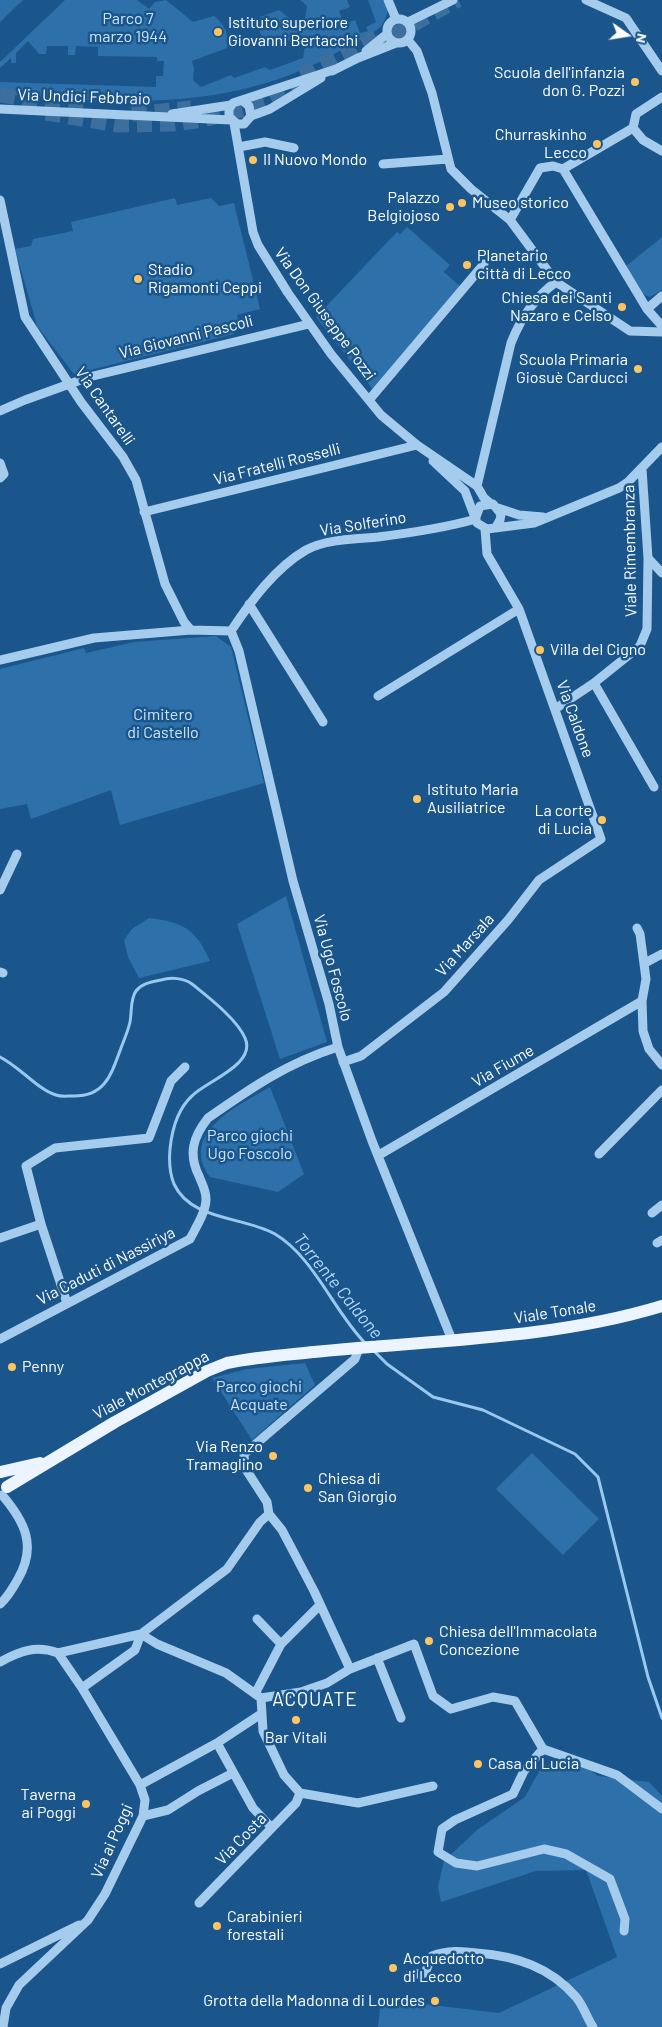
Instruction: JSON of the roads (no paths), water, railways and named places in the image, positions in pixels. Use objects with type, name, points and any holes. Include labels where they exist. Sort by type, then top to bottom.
[{"type":"main road","name":"Viale Tonale","points":[[452,1340],[548,1331],[632,1315],[662,1306]]},
{"type":"main road","name":"Viale Montegrappa","points":[[3,1493],[52,1459],[207,1371],[228,1363],[452,1340]]},
{"type":"main road","name":"Viale Montegrappa","points":[[0,1472],[52,1459]]},
{"type":"main road","points":[[0,1472],[5,1476],[3,1493]]},
{"type":"street","points":[[388,0],[396,19],[409,31],[417,51],[432,93],[451,169],[471,189],[510,220],[556,282],[630,331],[662,332]]},
{"type":"street","points":[[396,19],[388,26],[387,34],[396,43],[402,43],[409,31],[452,0]]},
{"type":"street","points":[[586,0],[626,18],[662,71]]},
{"type":"street","name":"Via Undici Febbraio","points":[[358,58],[387,34]]},
{"type":"street","name":"Via Undici Febbraio","points":[[0,109],[167,116],[232,121],[244,124],[251,116],[270,109],[336,69],[396,43]]},
{"type":"street","name":"Via Undici Febbraio","points":[[167,116],[243,102],[336,69]]},
{"type":"street","points":[[563,169],[633,128],[636,114],[662,97]]},
{"type":"street","points":[[243,102],[249,106],[251,116]]},
{"type":"street","points":[[231,105],[228,113],[232,121]]},
{"type":"street","name":"Via Don Giuseppe Pozzi","points":[[232,121],[240,147],[255,238],[288,293],[369,400],[390,423],[419,447],[465,491],[476,518],[485,528]]},
{"type":"street","name":"Via Don Giuseppe Pozzi","points":[[240,147],[244,124]]},
{"type":"street","points":[[633,128],[643,140],[662,151]]},
{"type":"street","points":[[240,147],[265,142],[294,148]]},
{"type":"street","points":[[383,164],[448,159]]},
{"type":"street","points":[[510,220],[540,168],[553,166],[563,169],[647,309],[662,326]]},
{"type":"street","name":"Via Cantarelli","points":[[0,200],[26,317],[72,385],[81,402],[124,458],[136,480],[166,584],[184,622],[191,630]]},
{"type":"street","points":[[369,400],[484,264]]},
{"type":"street","points":[[477,486],[511,342],[519,322],[548,288],[556,282]]},
{"type":"street","points":[[647,309],[662,296]]},
{"type":"street","name":"Via Giovanni Pascoli","points":[[0,411],[89,377],[149,361],[310,324]]},
{"type":"street","name":"Via Don Giuseppe Pozzi","points":[[419,447],[477,486],[484,498],[494,506]]},
{"type":"street","name":"Via Fratelli Rosselli","points":[[144,512],[419,447]]},
{"type":"street","points":[[485,528],[534,523],[619,488],[642,469],[662,447]]},
{"type":"street","points":[[0,463],[4,474],[0,478]]},
{"type":"street","name":"Viale Rimembranza","points":[[555,709],[594,682],[640,646],[647,630],[648,558],[642,469]]},
{"type":"street","points":[[476,518],[480,506],[494,506],[519,515],[548,516]]},
{"type":"street","points":[[494,506],[501,518],[496,527]]},
{"type":"street","name":"Via Solferino","points":[[231,631],[249,604],[286,565],[308,549],[328,542],[406,533],[476,518]]},
{"type":"street","name":"Via Caldone","points":[[485,528],[487,554],[519,609],[601,839]]},
{"type":"street","points":[[648,558],[662,573]]},
{"type":"street","points":[[249,604],[323,722]]},
{"type":"street","points":[[378,696],[519,609]]},
{"type":"street","points":[[0,660],[94,638],[191,630],[231,631]]},
{"type":"street","name":"Via Ugo Foscolo","points":[[231,631],[239,651],[293,881],[329,1004],[338,1047],[452,1340]]},
{"type":"street","points":[[594,682],[654,787]]},
{"type":"street","name":"Via Marsala","points":[[343,1062],[360,1056],[444,992],[508,920],[538,880],[601,839]]},
{"type":"street","points":[[0,890],[17,854]]},
{"type":"street","points":[[636,928],[645,963],[646,979],[642,1001],[643,1031],[649,1049],[662,1065]]},
{"type":"street","points":[[645,963],[662,954]]},
{"type":"street","name":"Via Fiume","points":[[379,1155],[642,1001]]},
{"type":"street","name":"Via Caduti di Nassiriya","points":[[0,1339],[190,1239],[199,1222],[206,1200],[205,1187],[192,1159],[194,1142],[199,1129],[208,1118],[282,1068],[308,1056],[338,1047]]},
{"type":"street","points":[[66,1303],[26,1166],[55,1148],[149,1138],[171,1081],[185,1067]]},
{"type":"street","points":[[599,1154],[662,1090]]},
{"type":"street","points":[[652,1213],[662,1205]]},
{"type":"street","points":[[0,1238],[42,1224]]},
{"type":"street","points":[[350,1669],[319,1606],[314,1591],[282,1530],[269,1514],[267,1502],[245,1468],[244,1454],[355,1359],[360,1348]]},
{"type":"street","points":[[0,1604],[13,1588],[22,1572],[29,1550],[24,1530],[16,1512],[3,1493]]},
{"type":"street","points":[[0,1662],[21,1650],[45,1648],[58,1653],[141,1634],[227,1568],[260,1522],[269,1514]]},
{"type":"street","points":[[319,1606],[281,1644],[258,1696],[263,1731],[284,1775],[300,1793],[358,1803],[433,1786]]},
{"type":"street","points":[[258,1619],[281,1644]]},
{"type":"street","points":[[82,1688],[135,1650],[141,1634]]},
{"type":"street","points":[[141,1634],[165,1648],[226,1673],[258,1696],[301,1692],[327,1683],[350,1669],[414,1644],[433,1696],[451,1709],[493,1696],[515,1701],[544,1749],[617,1775],[662,1809]]},
{"type":"street","name":"Via ai Poggi","points":[[2,2027],[6,2008],[19,1985],[88,1920],[105,1894],[143,1816],[145,1800],[140,1785],[82,1688],[58,1653]]},
{"type":"street","points":[[376,1658],[401,1718]]},
{"type":"street","points":[[140,1785],[217,1743],[262,1714]]},
{"type":"street","points":[[217,1743],[253,1808],[272,1828]]},
{"type":"street","points":[[544,1749],[524,1771],[513,1794],[455,1820],[442,1829],[438,1852],[456,1863],[477,1866],[544,1849],[566,1854],[610,1879],[625,1918],[624,1931]]},
{"type":"street","points":[[143,1816],[168,1810],[198,1791],[233,1773]]},
{"type":"street","name":"Via Costa","points":[[199,1903],[296,1804],[300,1793]]},
{"type":"street","points":[[0,1964],[88,1920]]},
{"type":"street","points":[[409,1975],[425,1973],[432,1956],[445,1951],[498,1954],[516,1958],[532,1964],[564,1984],[578,1999],[593,2027]]},
{"type":"waterway","name":"Torrente Caldone","points":[[0,1057],[42,1088],[56,1095],[92,1093],[105,1082],[114,1067],[126,1035],[131,1018],[133,998],[138,988],[147,983],[169,979],[181,979],[192,984],[236,1023],[245,1038],[247,1047],[244,1056],[238,1064],[193,1095],[179,1113],[172,1134],[170,1149],[170,1167],[174,1184],[182,1196],[192,1205],[219,1216],[262,1228],[289,1244],[312,1270],[344,1317],[366,1344]]},
{"type":"waterway","name":"Torrente Caldone","points":[[373,1350],[387,1364],[433,1397],[483,1410],[575,1454],[598,1477],[648,1677],[662,1718]]},
{"type":"tunnel","points":[[373,46],[458,0]]},
{"type":"tunnel","points":[[301,75],[380,35]]},
{"type":"tunnel","points":[[46,113],[118,125],[174,124],[203,120],[268,103],[318,76]]},
{"type":"tunnel","points":[[0,95],[84,109]]},
{"type":"tunnel","points":[[132,114],[191,108]]},
{"type":"place","name":"Istituto superiore Giovanni Bertacchi","points":[[218,32]]},
{"type":"place","name":"Scuola dell'infanzia don G. Pozzi","points":[[635,82]]},
{"type":"place","name":"Churraskinho Lecco","points":[[597,144]]},
{"type":"place","name":"Il Nuovo Mondo","points":[[253,160]]},
{"type":"place","name":"Museo storico","points":[[462,203]]},
{"type":"place","name":"Palazzo Belgiojoso","points":[[450,207]]},
{"type":"place","name":"Planetario città di Lecco","points":[[467,265]]},
{"type":"place","name":"Stadio Rigamonti Ceppi","points":[[138,279]]},
{"type":"place","name":"Chiesa dei Santi Nazaro e Celso","points":[[622,307]]},
{"type":"place","name":"Scuola Primaria Giosuè Carducci","points":[[638,369]]},
{"type":"place","name":"Villa del Cigno","points":[[540,650]]},
{"type":"place","name":"Istituto Maria Ausiliatrice","points":[[417,799]]},
{"type":"place","name":"La corte di Lucia","points":[[602,820]]},
{"type":"place","name":"Penny","points":[[12,1367]]},
{"type":"place","name":"Via Renzo Tramaglino","points":[[273,1456]]},
{"type":"place","name":"Chiesa di San Giorgio","points":[[308,1488]]},
{"type":"place","name":"Chiesa dell'Immacolata Concezione","points":[[429,1641]]},
{"type":"place","name":"Bar Vitali","points":[[296,1720]]},
{"type":"place","name":"Casa di Lucia","points":[[478,1764]]},
{"type":"place","name":"Taverna ai Poggi","points":[[86,1804]]},
{"type":"place","name":"Carabinieri forestali","points":[[217,1926]]},
{"type":"place","name":"Acquedotto di Lecco","points":[[393,1968]]},
{"type":"place","name":"Grotta della Madonna di Lourdes","points":[[435,2001]]},
{"type":"district","name":"ACQUATE","points":[[315,1700]]},
{"type":"park label","name":"Parco 7 marzo 1944","points":[[128,28]]},
{"type":"park label","name":"Cimitero di Castello","points":[[163,724]]},
{"type":"park label","name":"Parco giochi Ugo Foscolo","points":[[250,1145]]},
{"type":"park label","name":"Parco giochi Acquate","points":[[259,1396]]}]
